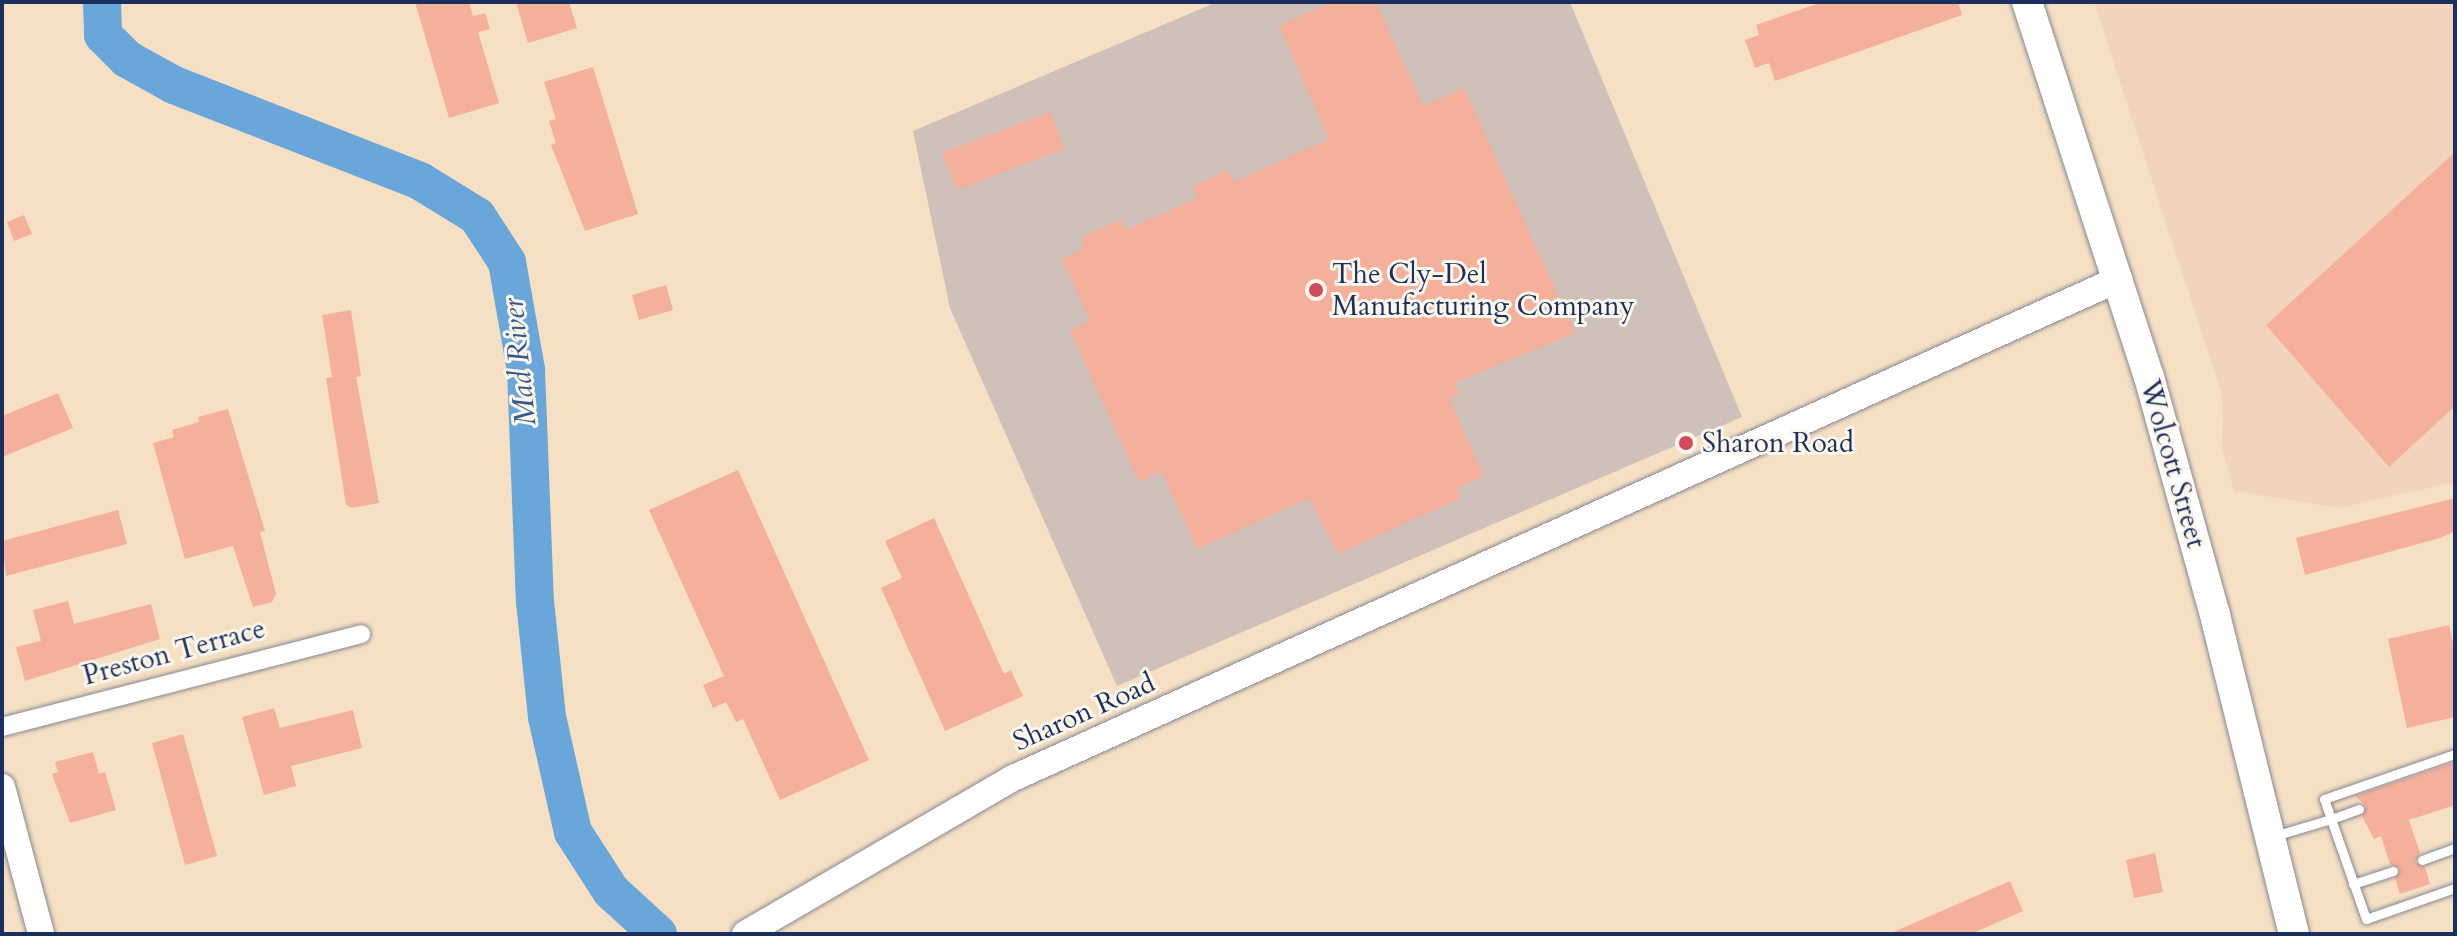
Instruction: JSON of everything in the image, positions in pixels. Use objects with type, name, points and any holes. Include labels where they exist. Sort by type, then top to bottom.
[{"type":"main road","name":"Wolcott Street","points":[[2027,2],[2119,279],[2211,598],[2294,934]]},
{"type":"street","name":"Sharon Road","points":[[745,934],[1011,779],[2119,279]]},
{"type":"street","name":"Preston Terrace","points":[[2,727],[361,634]]},
{"type":"street","points":[[2,787],[41,934]]},
{"type":"lane","points":[[2455,754],[2324,799],[2366,919],[2455,888]]},
{"type":"lane","points":[[2271,837],[2359,809]]},
{"type":"lane","points":[[2422,860],[2455,848]]},
{"type":"lane","points":[[2353,884],[2393,871]]},
{"type":"shaded area","points":[[1217,2],[1570,2],[1742,417],[1117,686],[950,308],[913,131]]},
{"type":"shaded area","points":[[2094,2],[2455,2],[2455,482],[2338,508],[2234,491],[2222,448],[2223,398]]},
{"type":"building","points":[[415,2],[469,2],[473,16],[485,13],[490,29],[478,32],[499,103],[449,118]]},
{"type":"building","points":[[516,2],[569,2],[577,28],[528,43]]},
{"type":"building","name":"The Cly-Del Manufacturing Company","points":[[1332,2],[1376,2],[1423,106],[1464,88],[1575,333],[1455,383],[1460,394],[1449,398],[1484,476],[1457,488],[1461,498],[1338,554],[1309,498],[1197,549],[1162,472],[1139,482],[1070,330],[1090,321],[1062,259],[1083,249],[1082,237],[1121,219],[1126,230],[1198,198],[1193,186],[1228,170],[1234,182],[1329,139],[1279,26]]},
{"type":"building","points":[[1822,2],[1958,2],[1962,15],[1775,81],[1769,63],[1755,68],[1745,40],[1759,35],[1756,25]]},
{"type":"building","points":[[593,67],[638,214],[585,231],[551,145],[556,143],[549,121],[556,119],[544,82]]},
{"type":"building","points":[[1050,112],[1064,149],[957,190],[942,153]]},
{"type":"building","points":[[2455,152],[2455,406],[2389,467],[2266,325]]},
{"type":"building","points":[[24,215],[32,234],[14,241],[7,222]]},
{"type":"building","points":[[666,285],[673,310],[639,320],[632,295]]},
{"type":"building","points":[[351,310],[361,376],[356,377],[379,503],[352,508],[346,505],[326,378],[332,377],[322,315]]},
{"type":"building","points":[[58,393],[73,428],[2,457],[2,416]]},
{"type":"building","points":[[228,409],[265,531],[260,532],[276,594],[272,602],[253,607],[233,546],[185,559],[153,443],[174,437],[172,430],[199,422],[198,417]]},
{"type":"building","points":[[738,470],[869,760],[780,800],[743,719],[736,722],[726,702],[713,708],[703,685],[724,676],[649,510]]},
{"type":"building","points":[[2455,498],[2455,531],[2440,538],[2305,575],[2296,538]]},
{"type":"building","points":[[118,510],[127,544],[6,576],[2,541]]},
{"type":"building","points":[[934,518],[1004,674],[1011,670],[1023,696],[945,731],[881,588],[902,578],[885,541]]},
{"type":"building","points":[[68,601],[74,624],[151,604],[160,639],[25,681],[16,647],[41,641],[33,610]]},
{"type":"building","points":[[2449,625],[2455,652],[2455,717],[2407,728],[2388,639]]},
{"type":"building","points":[[274,708],[280,728],[353,710],[362,748],[291,766],[296,786],[264,795],[242,717]]},
{"type":"building","points":[[183,734],[217,856],[185,865],[152,743]]},
{"type":"building","points":[[93,752],[99,774],[105,772],[116,810],[70,823],[52,774],[58,772],[55,762]]},
{"type":"building","points":[[2455,762],[2455,805],[2409,820],[2420,853],[2415,862],[2425,867],[2430,884],[2400,894],[2395,878],[2400,868],[2390,864],[2381,836],[2374,839],[2362,816],[2366,806],[2355,796]]},
{"type":"building","points":[[2155,853],[2163,892],[2134,898],[2126,860]]},
{"type":"building","points":[[2010,881],[2023,911],[1971,934],[1889,934]]},
{"type":"waterway","name":"Mad River","points":[[102,2],[103,35],[127,59],[174,85],[420,181],[477,216],[507,262],[526,370],[535,601],[547,717],[573,832],[611,891],[658,934]]},
{"type":"place","name":"The Cly-Del Manufacturing Company","points":[[1316,290]]},
{"type":"place","name":"Sharon Road","points":[[1686,443]]}]
